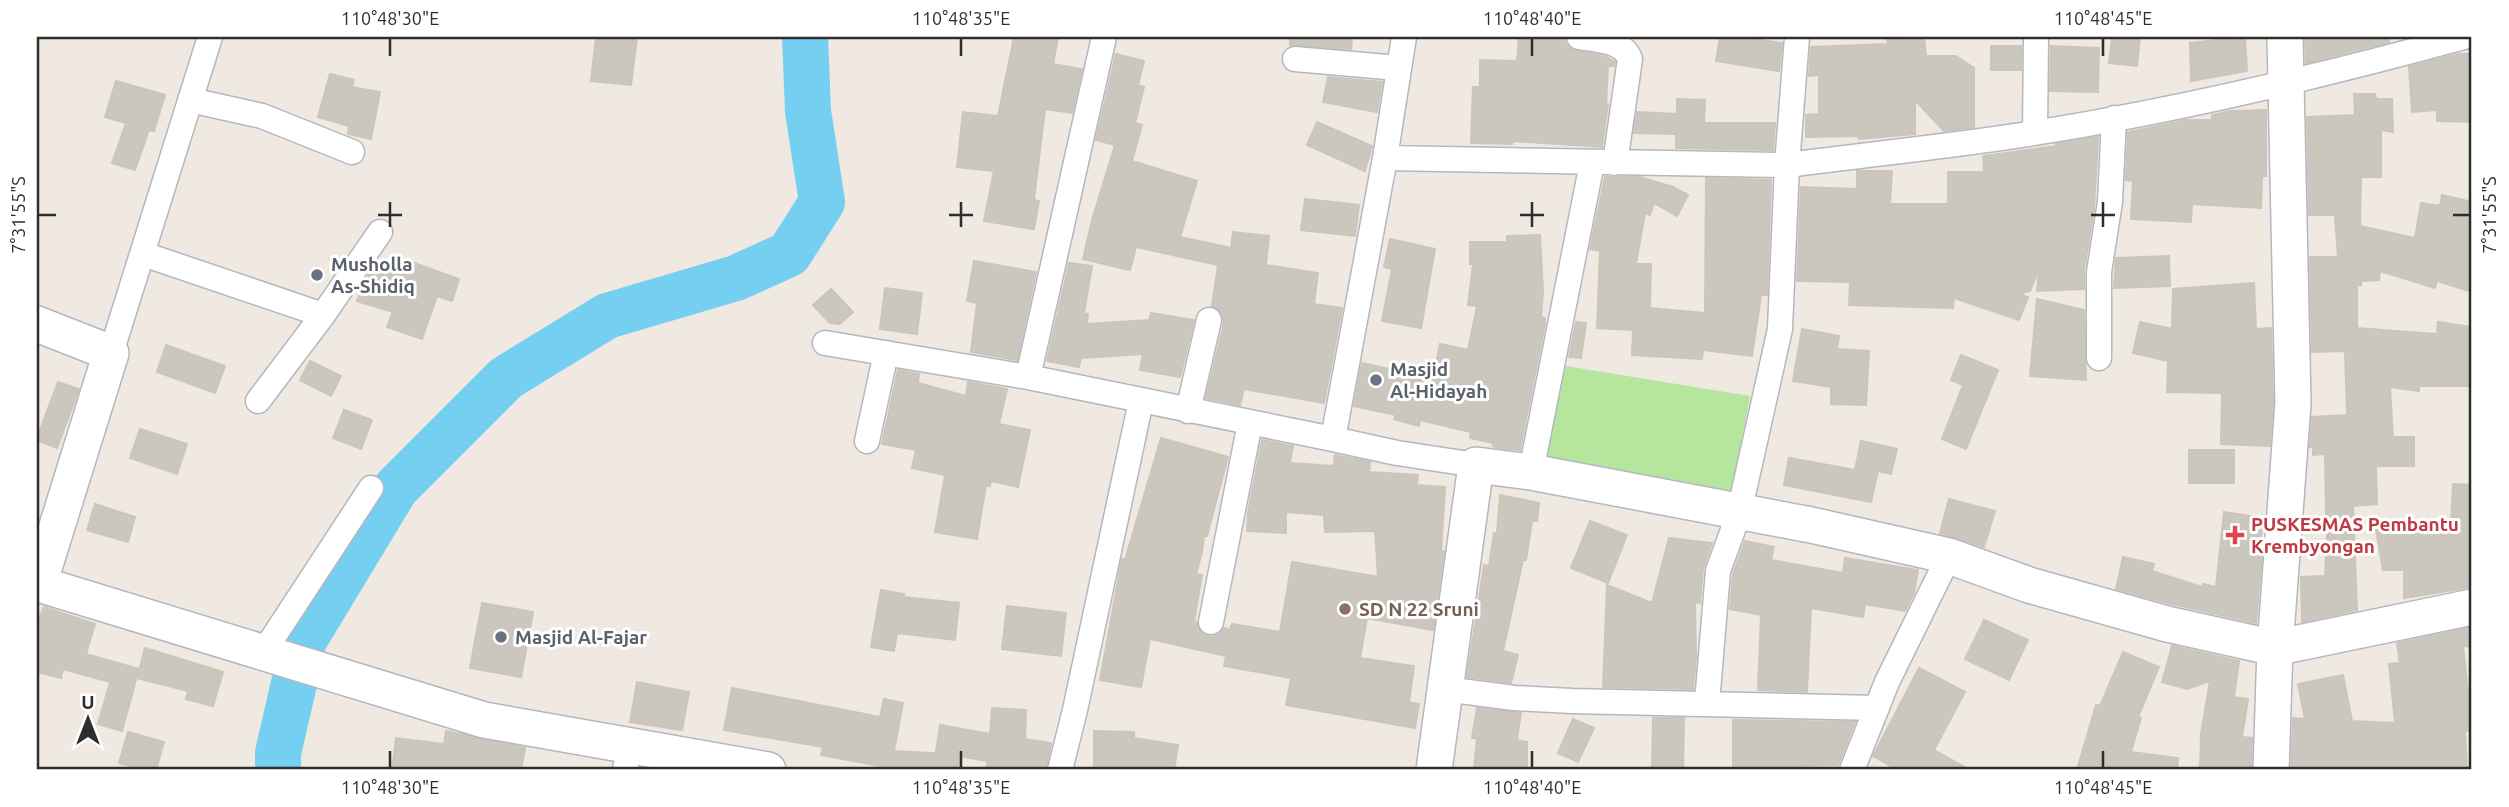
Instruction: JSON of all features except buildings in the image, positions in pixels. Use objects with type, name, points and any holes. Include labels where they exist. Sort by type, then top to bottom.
[{"type":"street","points":[[209,37],[38,587],[484,720],[627,758],[768,770]]},
{"type":"street","points":[[1028,377],[1104,37]]},
{"type":"street","points":[[1333,439],[1385,158],[1404,37]]},
{"type":"street","points":[[1531,472],[1630,59],[1627,50],[1620,46],[1579,37]]},
{"type":"street","points":[[1707,703],[1717,571],[1739,513],[1780,329],[1787,165],[1797,37]]},
{"type":"street","points":[[2035,133],[2036,37]]},
{"type":"street","points":[[2271,770],[2275,648],[2293,403],[2285,37]]},
{"type":"street","points":[[1385,158],[1787,165],[2035,133],[2287,84],[2463,37]]},
{"type":"street","points":[[1295,59],[1398,68]]},
{"type":"street","points":[[190,100],[262,116],[352,152]]},
{"type":"street","points":[[2099,358],[2099,272],[2110,202],[2114,118]]},
{"type":"street","points":[[258,401],[380,232]]},
{"type":"street","points":[[143,254],[323,314]]},
{"type":"street","points":[[1188,411],[1209,320]]},
{"type":"street","points":[[37,324],[111,353]]},
{"type":"street","points":[[825,343],[1028,377],[1397,453],[1531,472],[1811,525],[1949,556],[2029,585],[2092,603],[2167,624],[2275,648],[2472,607]]},
{"type":"street","points":[[867,441],[886,353]]},
{"type":"street","points":[[1060,770],[1141,401]]},
{"type":"street","points":[[1210,622],[1250,422]]},
{"type":"street","points":[[1434,770],[1476,464]]},
{"type":"street","points":[[267,654],[371,488]]},
{"type":"street","points":[[1852,770],[1877,708],[1949,556]]},
{"type":"street","points":[[1445,689],[1526,699],[1877,708]]},
{"type":"green space","points":[[1566,366],[1750,396],[1731,495],[1544,462]]},
{"type":"waterway","points":[[278,770],[278,753],[304,640],[396,488],[506,378],[607,316],[736,278],[789,254],[822,202],[808,111],[805,37]]},
{"type":"place","name":"Musholla As-Shidiq","points":[[317,275]]},
{"type":"place","name":"Masjid Al-Hidayah","points":[[1376,380]]},
{"type":"place","name":"PUSKESMAS Pembantu Krembyongan","points":[[2235,535]]},
{"type":"place","name":"SD N 22 Sruni","points":[[1345,609]]},
{"type":"place","name":"Masjid Al-Fajar","points":[[501,637]]}]
